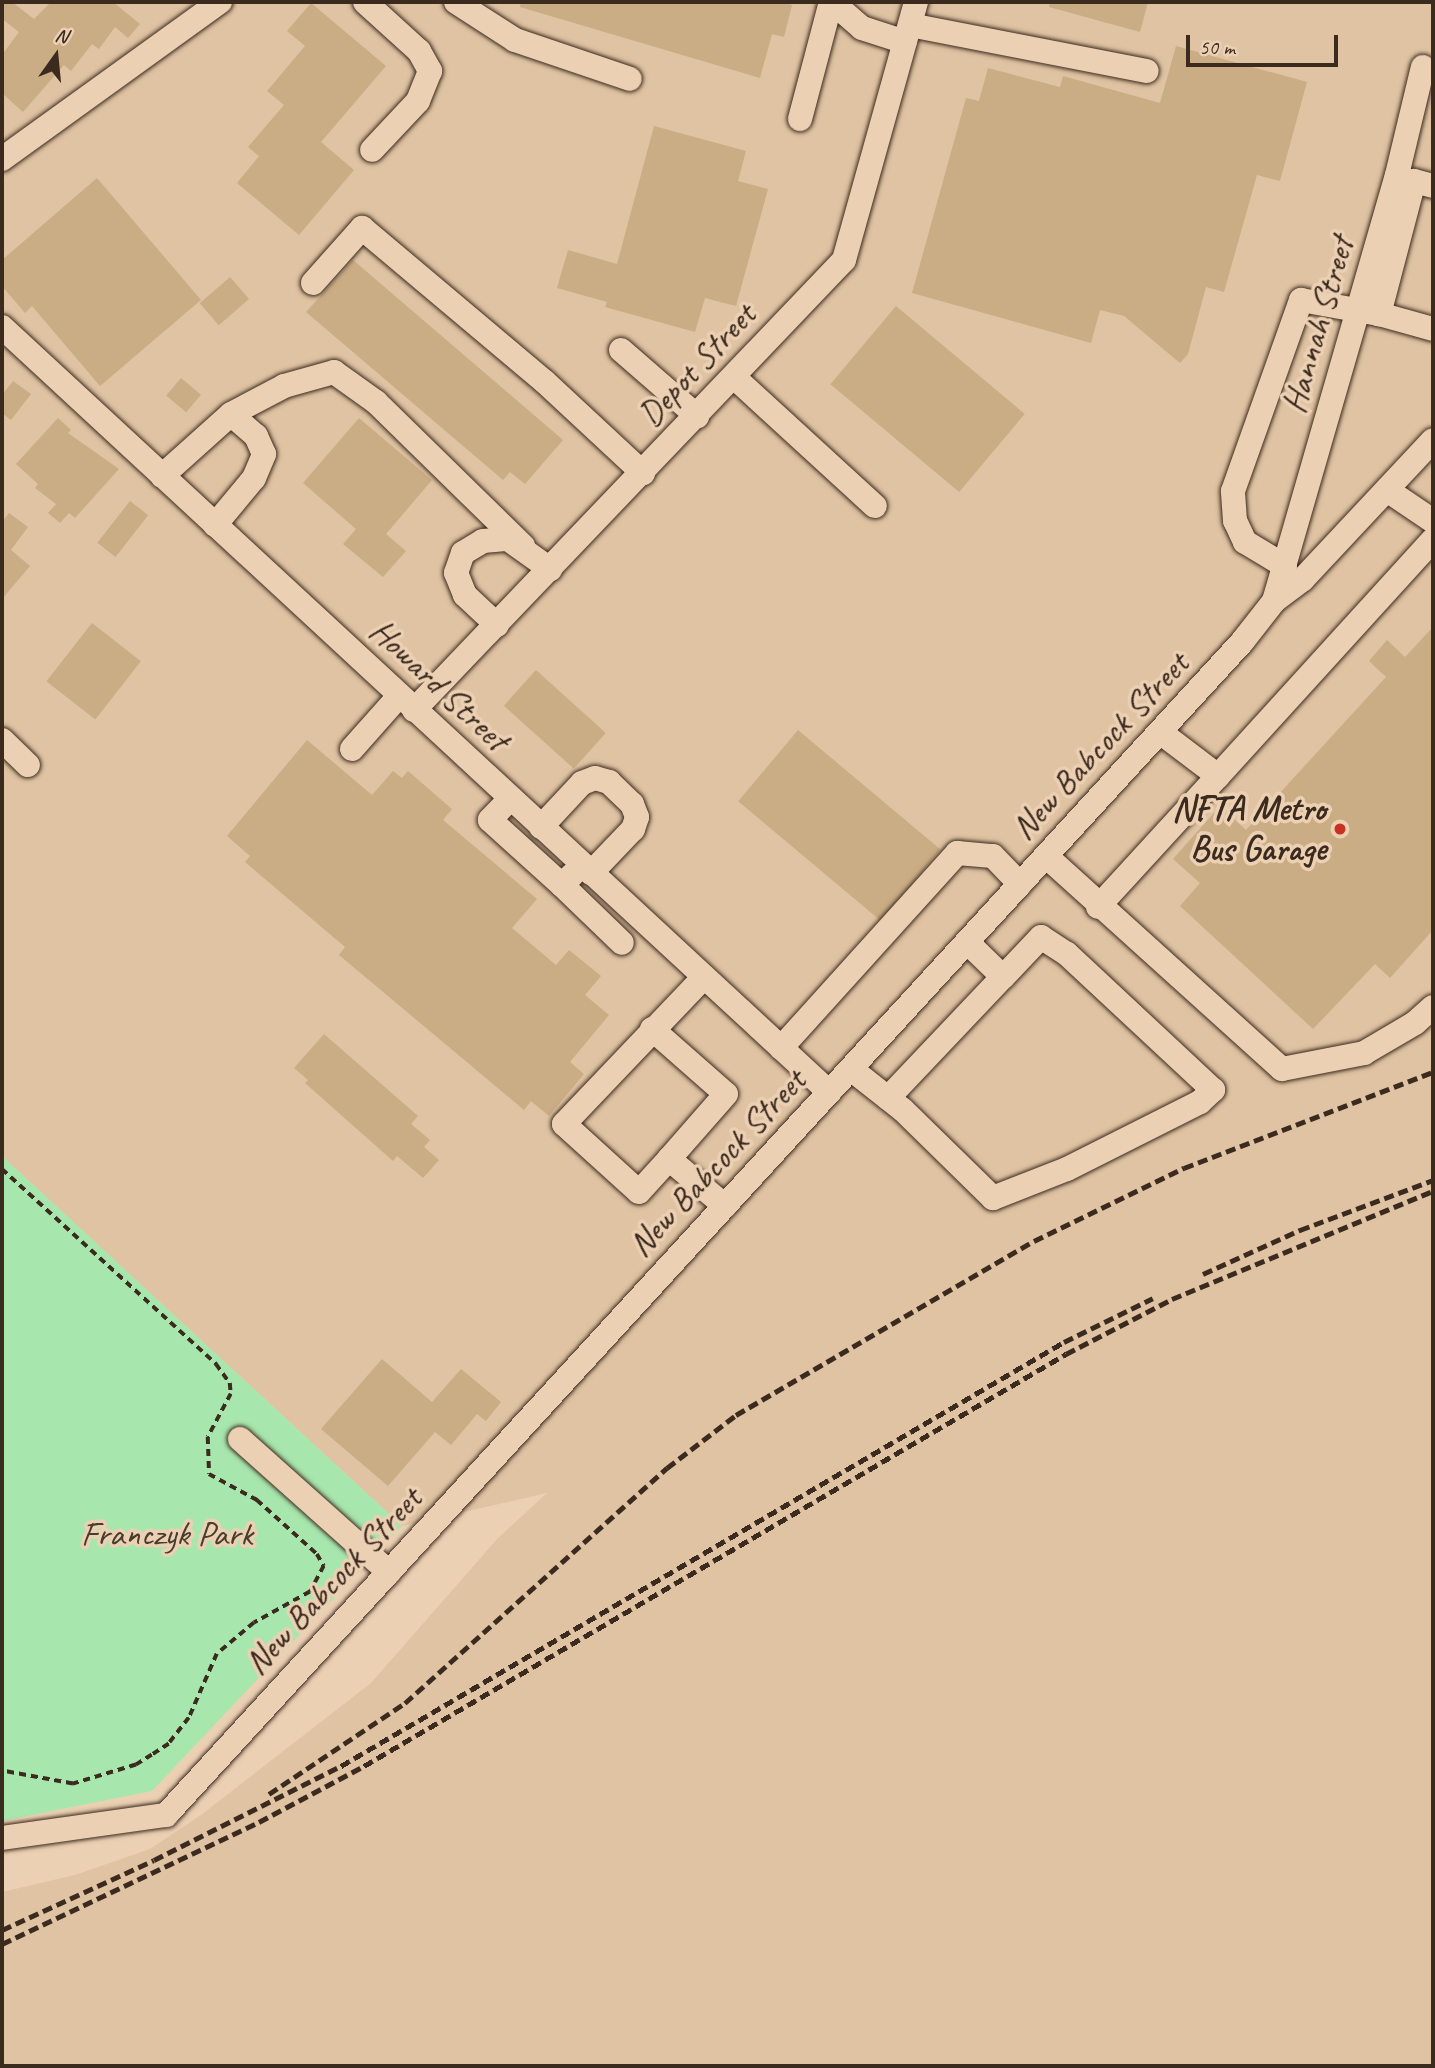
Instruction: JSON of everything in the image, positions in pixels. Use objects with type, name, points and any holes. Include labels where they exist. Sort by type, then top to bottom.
[{"type":"street","points":[[2,159],[220,2]]},
{"type":"street","points":[[365,2],[419,51],[430,71],[418,101],[372,150]]},
{"type":"street","points":[[456,2],[516,40],[630,79]]},
{"type":"street","points":[[800,119],[831,2],[862,28],[910,23],[1147,71]]},
{"type":"street","name":"Depot Street","points":[[352,749],[496,625],[845,260],[910,23]]},
{"type":"street","name":"Hannah Street","points":[[1274,601],[1415,181],[1423,67]]},
{"type":"street","points":[[313,284],[362,228],[545,382],[643,473]]},
{"type":"street","points":[[1285,566],[1245,542],[1235,521],[1233,491],[1301,300],[1369,312],[1433,329]]},
{"type":"street","name":"Howard Street","points":[[2,327],[829,1092]]},
{"type":"street","points":[[621,350],[697,416]]},
{"type":"street","points":[[162,476],[231,414],[284,386],[334,372],[376,402],[523,546],[550,569]]},
{"type":"street","points":[[734,377],[875,506]]},
{"type":"street","points":[[215,525],[254,478],[264,454],[256,436],[231,414]]},
{"type":"street","name":"New Babcock Street","points":[[2,1838],[166,1815],[1160,732],[1274,601],[1303,579],[1433,440]]},
{"type":"street","points":[[1387,490],[1433,521]]},
{"type":"street","points":[[496,625],[465,595],[456,573],[463,553],[483,541],[508,538],[523,546]]},
{"type":"street","points":[[1098,907],[1433,540]]},
{"type":"street","points":[[1160,732],[1218,776]]},
{"type":"street","points":[[2,740],[28,765]]},
{"type":"street","points":[[541,827],[582,783],[596,778],[609,782],[632,804],[637,817],[633,829],[587,869],[562,885]]},
{"type":"street","points":[[510,799],[490,820],[622,943]]},
{"type":"street","points":[[781,1048],[957,853],[993,856],[1020,884]]},
{"type":"street","points":[[1046,856],[1098,907],[1282,1069],[1364,1054],[1415,1023],[1433,1007]]},
{"type":"street","points":[[851,1069],[888,1098],[993,1198],[1079,1163],[1200,1102],[1213,1090],[1067,954],[1041,937],[888,1098]]},
{"type":"street","points":[[967,942],[1003,977]]},
{"type":"street","points":[[652,1029],[726,1094],[639,1192],[564,1124],[652,1029],[704,977]]},
{"type":"street","points":[[670,1159],[725,1206]]},
{"type":"street","points":[[240,1439],[389,1572]]},
{"type":"path","points":[[2,1169],[216,1364],[230,1383],[231,1394],[208,1437],[209,1474],[257,1500],[317,1554],[324,1566],[310,1592],[254,1623],[218,1654],[189,1718],[169,1744],[152,1755],[136,1765],[74,1784],[2,1771]]},
{"type":"shaded area","points":[[2,2],[1433,2],[1433,2066],[2,2066],[2,1892],[75,1875],[150,1849],[201,1815],[371,1683],[498,1538],[547,1493],[402,1526],[2,1156]]},
{"type":"green space","name":"Franczyk Park","points":[[2,1156],[402,1526],[152,1791],[2,1821]]},
{"type":"building","points":[[2,2],[12,2],[34,19],[51,2],[113,2],[140,24],[128,38],[115,27],[99,49],[92,44],[71,71],[64,65],[23,112],[2,93],[2,55],[19,32],[2,19]]},
{"type":"building","points":[[521,2],[783,2],[792,5],[784,37],[772,34],[760,78],[520,7]]},
{"type":"building","points":[[1050,2],[1148,2],[1140,32],[1049,7]]},
{"type":"building","points":[[311,3],[386,66],[321,142],[354,170],[299,235],[237,183],[259,156],[248,147],[284,105],[267,91],[305,46],[287,31]]},
{"type":"building","points":[[1176,46],[1307,82],[1280,181],[1257,175],[1224,292],[1206,287],[1188,354],[1180,363],[1124,316],[1100,310],[1091,343],[912,293],[966,98],[979,101],[988,68],[1060,87],[1063,76],[1160,103]]},
{"type":"building","points":[[654,126],[746,151],[738,181],[768,189],[736,306],[705,298],[695,332],[605,307],[607,302],[557,288],[568,250],[617,264]]},
{"type":"building","points":[[97,178],[201,300],[100,386],[32,306],[25,313],[2,286],[2,260]]},
{"type":"building","points":[[353,260],[563,440],[525,484],[510,472],[503,480],[306,312]]},
{"type":"building","points":[[230,277],[249,299],[219,325],[200,303]]},
{"type":"building","points":[[896,306],[1025,414],[959,492],[830,384]]},
{"type":"building","points":[[181,378],[201,395],[186,412],[166,396]]},
{"type":"building","points":[[13,381],[31,394],[11,420],[2,413],[2,395]]},
{"type":"building","points":[[58,418],[71,430],[68,433],[119,469],[75,518],[69,513],[60,523],[48,513],[56,504],[35,488],[38,484],[16,464]]},
{"type":"building","points":[[359,418],[432,480],[386,534],[406,551],[383,577],[343,544],[356,529],[303,483]]},
{"type":"building","points":[[130,501],[148,515],[115,557],[97,543]]},
{"type":"building","points":[[9,513],[28,527],[11,550],[30,566],[2,599],[2,522]]},
{"type":"building","points":[[92,623],[141,661],[95,719],[46,681]]},
{"type":"building","name":"NFTA Metro Bus Garage","points":[[1433,627],[1433,930],[1390,978],[1375,964],[1313,1029],[1180,906],[1200,883],[1173,859],[1220,806],[1246,830],[1386,677],[1369,661],[1387,640],[1405,657]]},
{"type":"building","points":[[536,670],[606,733],[574,769],[504,706]]},
{"type":"building","points":[[798,730],[940,850],[881,921],[738,801]]},
{"type":"building","points":[[307,740],[372,795],[393,771],[402,778],[408,771],[452,809],[443,820],[537,899],[512,928],[556,965],[569,950],[601,976],[585,995],[609,1015],[570,1062],[584,1074],[549,1116],[531,1101],[524,1110],[339,955],[345,947],[245,862],[250,856],[227,836]]},
{"type":"building","points":[[324,1034],[418,1116],[411,1124],[430,1140],[424,1147],[439,1160],[423,1178],[397,1156],[393,1161],[305,1083],[308,1080],[294,1068]]},
{"type":"building","points":[[382,1359],[432,1402],[461,1369],[501,1402],[486,1421],[477,1414],[451,1445],[435,1432],[388,1486],[321,1429]]},
{"type":"railway","points":[[269,1794],[405,1703],[667,1468],[736,1415],[1034,1241],[1184,1168],[1433,1072]]},
{"type":"railway","points":[[1203,1274],[1300,1230],[1433,1180]]},
{"type":"railway","points":[[2,1944],[259,1822],[364,1766],[1066,1354],[1172,1299],[1433,1191]]},
{"type":"railway","points":[[2,1930],[154,1860],[341,1766],[1064,1342],[1153,1298]]},
{"type":"place","name":"NFTA Metro Bus Garage","points":[[1340,829]]}]
